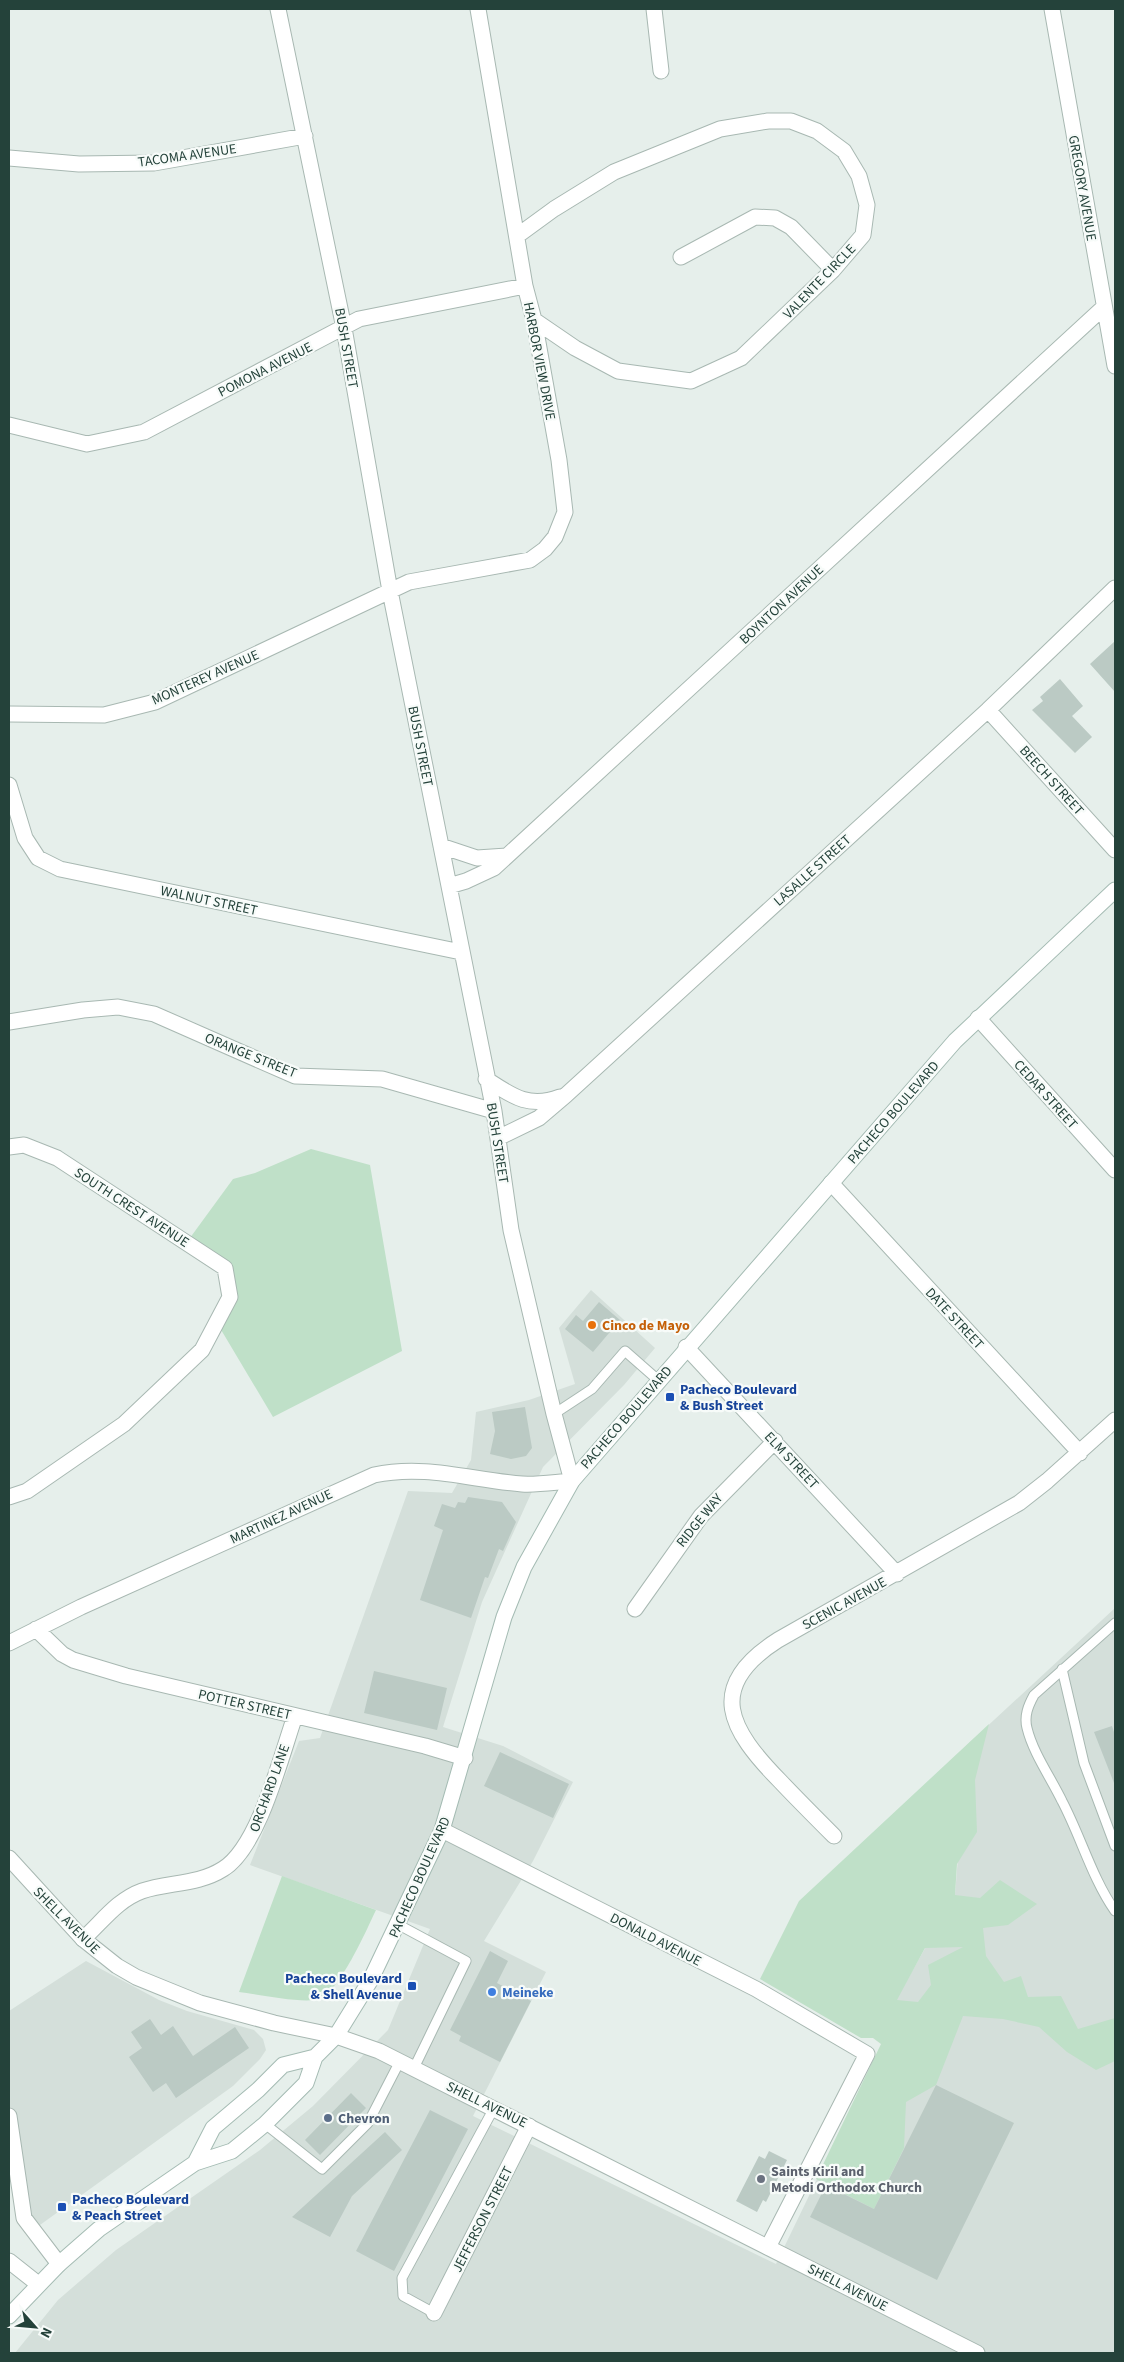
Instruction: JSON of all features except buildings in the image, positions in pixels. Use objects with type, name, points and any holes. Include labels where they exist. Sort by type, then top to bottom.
[{"type":"street","name":"BUSH STREET","points":[[278,9],[344,328],[390,591],[486,1079],[494,1111],[511,1230],[554,1414],[572,1481]]},
{"type":"street","name":"HARBOR VIEW DRIVE","points":[[390,591],[409,582],[530,560],[555,537],[565,512],[559,460],[534,320],[525,286],[478,9]]},
{"type":"street","points":[[654,9],[662,72]]},
{"type":"street","name":"GREGORY AVENUE","points":[[1052,9],[1115,366]]},
{"type":"street","name":"VALENTE CIRCLE","points":[[517,236],[554,209],[614,172],[720,130],[768,121],[791,122],[817,131],[844,151],[859,176],[867,205],[863,235],[833,270],[741,358],[691,381],[618,371],[575,348],[534,320]]},
{"type":"street","name":"TACOMA AVENUE","points":[[9,158],[79,164],[154,162],[305,136]]},
{"type":"street","points":[[681,257],[755,217],[775,218],[791,227],[833,270]]},
{"type":"street","name":"POMONA AVENUE","points":[[9,425],[87,444],[144,432],[358,319],[525,286]]},
{"type":"street","name":"BOYNTON AVENUE","points":[[449,886],[466,881],[494,868],[1104,307]]},
{"type":"street","name":"LASALLE STREET","points":[[498,1138],[540,1118],[566,1095],[988,710],[1115,588]]},
{"type":"street","name":"MONTEREY AVENUE","points":[[9,714],[104,715],[155,702],[390,591]]},
{"type":"street","name":"BEECH STREET","points":[[988,710],[1115,850]]},
{"type":"street","name":"WALNUT STREET","points":[[9,785],[25,838],[38,858],[60,869],[461,952]]},
{"type":"street","points":[[441,846],[477,858],[507,856]]},
{"type":"street","name":"PACHECO BOULEVARD","points":[[9,2316],[38,2284],[99,2229],[195,2163],[232,2151],[265,2124],[306,2083],[316,2057],[336,2036],[370,1981],[399,1925],[442,1830],[465,1758],[504,1617],[524,1568],[572,1481],[686,1347],[949,1047],[1115,890]]},
{"type":"street","name":"ORANGE STREET","points":[[9,1022],[83,1010],[118,1008],[154,1014],[295,1076],[382,1079],[494,1111]]},
{"type":"street","name":"CEDAR STREET","points":[[978,1018],[1115,1170]]},
{"type":"street","points":[[486,1079],[508,1094],[537,1104],[566,1095]]},
{"type":"street","name":"SOUTH CREST AVENUE","points":[[9,1147],[24,1145],[57,1158],[188,1242],[225,1268],[230,1297],[202,1350],[124,1424],[27,1492],[9,1497]]},
{"type":"street","name":"DATE STREET","points":[[831,1183],[1080,1453]]},
{"type":"street","name":"ELM STREET","points":[[686,1347],[897,1574]]},
{"type":"street","name":"SCENIC AVENUE","points":[[834,1836],[748,1746],[736,1726],[731,1706],[734,1687],[744,1667],[756,1653],[1019,1503],[1080,1453],[1115,1420]]},
{"type":"street","name":"RIDGE WAY","points":[[635,1609],[701,1516],[774,1441]]},
{"type":"street","name":"MARTINEZ AVENUE","points":[[9,1642],[81,1607],[374,1475],[416,1470],[523,1484],[572,1481]]},
{"type":"street","name":"POTTER STREET","points":[[36,1629],[62,1654],[82,1664],[417,1744],[465,1758]]},
{"type":"street","name":"ORCHARD LANE","points":[[83,1939],[125,1899],[157,1887],[201,1879],[223,1869],[238,1856],[260,1817],[295,1716]]},
{"type":"street","name":"DONALD AVENUE","points":[[442,1830],[756,1989],[867,2054],[768,2247]]},
{"type":"street","name":"SHELL AVENUE","points":[[9,1858],[83,1939],[117,1966],[174,1993],[274,2023],[336,2036],[379,2051],[977,2353]]},
{"type":"street","name":"PACHECO BOULEVARD","points":[[195,2163],[213,2128],[283,2065],[316,2057]]},
{"type":"street","points":[[9,2116],[24,2218],[59,2264]]},
{"type":"street","name":"JEFFERSON STREET","points":[[434,2313],[529,2126]]},
{"type":"street","points":[[9,2261],[38,2284]]},
{"type":"lane","points":[[554,1414],[592,1389],[625,1351],[658,1380]]},
{"type":"lane","points":[[1115,1623],[1034,1695],[1027,1707],[1026,1728],[1084,1846],[1096,1880],[1115,1911]]},
{"type":"lane","points":[[1062,1669],[1084,1763],[1115,1846]]},
{"type":"lane","points":[[399,1925],[466,1961],[414,2068]]},
{"type":"lane","points":[[265,2124],[322,2169],[368,2123],[400,2061]]},
{"type":"lane","points":[[434,2313],[403,2296],[402,2278],[494,2108]]},
{"type":"shaded area","points":[[591,1290],[655,1348],[624,1385],[543,1467],[482,1602],[443,1727],[503,1746],[573,1782],[533,1861],[484,1941],[546,1972],[473,2116],[776,2264],[880,2049],[896,2000],[955,1895],[967,1745],[1115,1608],[1115,2353],[15,2353],[58,2300],[116,2250],[260,2150],[313,2106],[388,2030],[430,1929],[250,1865],[299,1741],[320,1738],[408,1491],[452,1493],[471,1460],[476,1412],[529,1400],[575,1384],[559,1328]]},
{"type":"shaded area","points":[[86,1961],[159,2000],[187,2011],[254,2030],[263,2039],[266,2050],[260,2059],[233,2086],[33,2230],[9,2116],[9,2011]]},
{"type":"green space","points":[[311,1149],[370,1165],[402,1351],[273,1417],[217,1323],[230,1297],[225,1268],[187,1242],[233,1179],[255,1173]]},
{"type":"green space","points":[[989,1724],[975,1780],[977,1832],[957,1864],[955,1895],[980,1898],[1000,1880],[1037,1904],[1008,1925],[983,1928],[986,1956],[1004,1982],[1021,1976],[1028,1997],[1061,1996],[1078,2029],[1115,2018],[1115,2061],[1096,2070],[1067,2052],[1039,2027],[1003,2019],[963,2016],[936,2085],[906,2102],[904,2148],[874,2209],[816,2179],[881,2044],[873,2038],[861,2038],[760,1979],[799,1901]],"holes":[[[963,1947],[928,1965],[931,1985],[918,2002],[897,2000],[925,1948]]]},
{"type":"green space","points":[[282,1876],[376,1910],[344,1973],[327,1994],[319,1999],[291,2000],[239,1992]]},
{"type":"place","name":"Cinco de Mayo","points":[[592,1325]]},
{"type":"place","name":"Pacheco Boulevard & Bush Street","points":[[670,1397]]},
{"type":"place","name":"Pacheco Boulevard & Shell Avenue","points":[[412,1986]]},
{"type":"place","name":"Meineke","points":[[492,1992]]},
{"type":"place","name":"Chevron","points":[[328,2118]]},
{"type":"place","name":"Saints Kiril and Metodi Orthodox Church","points":[[761,2179]]},
{"type":"place","name":"Pacheco Boulevard & Peach Street","points":[[62,2207]]}]
